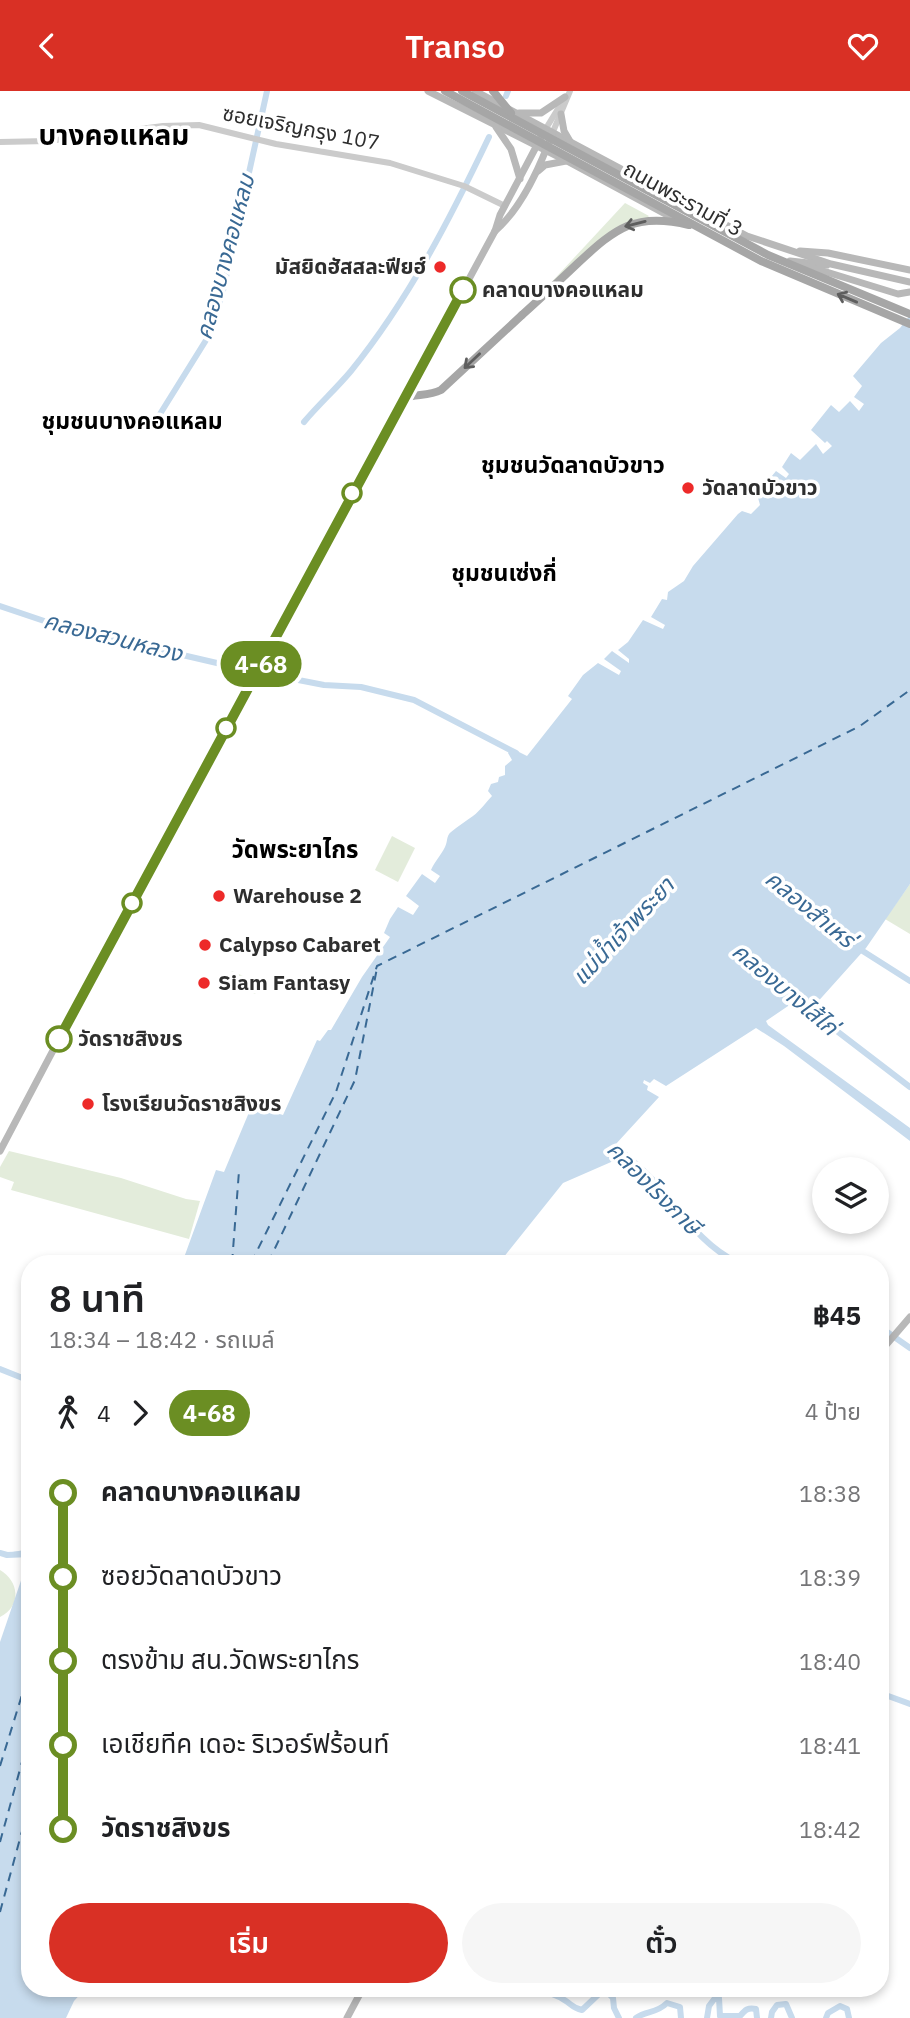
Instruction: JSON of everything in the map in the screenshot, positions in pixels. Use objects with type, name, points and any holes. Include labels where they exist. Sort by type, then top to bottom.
[{"type":"main road","points":[[428,91],[703,234],[747,251],[898,294],[910,292]]},
{"type":"main road","name":"ถนนพระรามที่ 3","points":[[445,91],[761,261],[910,324]]},
{"type":"main road","name":"ถนนพระรามที่ 3","points":[[462,91],[768,255],[910,314]]},
{"type":"main road","points":[[493,91],[500,103],[524,124]]},
{"type":"main road","points":[[469,112],[480,113],[487,109],[487,101],[478,93]]},
{"type":"main road","points":[[478,93],[747,236],[831,264],[909,282]]},
{"type":"main road","points":[[515,112],[540,113],[568,93]]},
{"type":"main road","points":[[561,114],[571,143]]},
{"type":"main road","points":[[495,125],[511,149],[521,179]]},
{"type":"main road","points":[[0,1151],[495,231],[505,207],[549,132]]},
{"type":"main road","points":[[495,231],[513,210],[535,173],[546,151],[549,132]]},
{"type":"main road","points":[[535,173],[545,165],[567,161]]},
{"type":"main road","points":[[404,398],[431,395],[441,390],[601,242],[622,227],[665,221],[702,229]]},
{"type":"main road","points":[[793,251],[828,253],[910,270]]},
{"type":"main road","points":[[796,263],[831,264]]},
{"type":"main road","points":[[889,1342],[910,1317]]},
{"type":"main road","points":[[347,2018],[358,1997]]},
{"type":"street","points":[[549,132],[561,114],[568,93]]},
{"type":"street","points":[[549,132],[568,93]]},
{"type":"street","name":"ซอยเจริญกรุง 107","points":[[0,142],[48,141],[163,126],[193,125],[258,140],[390,163],[466,187],[505,207]]},
{"type":"green space","points":[[625,203],[649,216],[640,225],[624,228],[547,287]]},
{"type":"green space","points":[[392,836],[415,848],[398,882],[375,870]]},
{"type":"green space","points":[[910,884],[910,934],[885,919]]},
{"type":"green space","points":[[232,971],[261,984],[255,994],[227,981]]},
{"type":"green space","points":[[9,1151],[121,1178],[200,1201],[189,1239],[11,1190],[14,1182],[0,1177],[0,1167]]},
{"type":"green space","points":[[0,1570],[11,1580],[15,1600],[12,1607],[0,1617]]},
{"type":"water","name":"แม่น้ำเจ้าพระยา","points":[[910,315],[910,884],[866,948],[814,1006],[805,999],[800,1005],[794,1002],[766,1021],[910,1128],[910,1141],[756,1028],[666,1086],[654,1079],[650,1083],[644,1080],[643,1083],[648,1086],[647,1090],[659,1097],[615,1145],[622,1154],[618,1159],[563,1183],[505,1255],[185,1255],[216,1170],[224,1172],[250,1110],[283,1115],[317,1040],[320,1041],[328,1030],[331,1030],[362,977],[390,937],[384,933],[390,919],[398,907],[413,915],[419,906],[406,896],[422,874],[435,883],[440,876],[431,870],[445,847],[448,835],[476,814],[492,796],[488,791],[491,784],[498,782],[499,777],[505,775],[505,766],[512,760],[508,753],[511,748],[527,756],[572,699],[568,696],[583,675],[598,663],[619,675],[621,671],[604,659],[612,651],[629,663],[629,659],[618,650],[628,642],[643,620],[663,629],[665,625],[651,617],[662,599],[667,600],[668,592],[684,581],[693,566],[738,514],[742,511],[751,514],[760,505],[757,494],[776,471],[786,478],[789,474],[782,467],[791,453],[800,460],[816,444],[823,454],[832,446],[811,430],[831,405],[839,412],[850,401],[859,411],[864,404],[854,397],[862,386],[853,376],[881,343],[900,328]]},
{"type":"water","points":[[21,1551],[21,1557],[7,1557],[7,1553]]},
{"type":"water","points":[[21,1580],[21,1997],[78,1997],[66,2018],[0,2018],[0,1642]]},
{"type":"waterway","name":"คลองบางคอแหลม","points":[[160,414],[208,337],[222,295],[267,91]]},
{"type":"waterway","points":[[506,96],[508,91]]},
{"type":"waterway","points":[[304,422],[351,371],[392,316],[443,228],[489,137]]},
{"type":"waterway","name":"คลองสวนหลวง","points":[[0,606],[62,627],[247,670],[324,685],[361,687],[414,700],[516,753]]},
{"type":"waterway","name":"คลองสำเหร่","points":[[858,948],[910,981]]},
{"type":"waterway","name":"คลองบางไส้ไก่","points":[[795,999],[910,1087]]},
{"type":"waterway","name":"คลองโรงภาษี","points":[[610,1142],[651,1178],[688,1222],[724,1255]]},
{"type":"waterway","name":"คลองโรงภาษี","points":[[889,1333],[910,1348]]},
{"type":"waterway","points":[[0,1369],[21,1377]]},
{"type":"waterway","points":[[0,1553],[21,1554]]},
{"type":"waterway","points":[[889,1696],[910,1704]]},
{"type":"waterway","points":[[559,1997],[582,2010],[596,1997]]},
{"type":"waterway","points":[[612,1997],[619,2018]]},
{"type":"waterway","points":[[707,2018],[709,2006],[715,1998],[719,1998],[720,2016],[740,2016],[747,2009],[753,2008],[756,2009],[757,2018]]},
{"type":"waterway","points":[[636,2018],[667,2003],[680,2007],[681,2018]]},
{"type":"waterway","points":[[771,2018],[777,2005],[786,2004],[792,2018]]},
{"type":"waterway","points":[[826,2018],[828,2013],[840,2006],[847,2009],[849,2018]]},
{"type":"ferry route","points":[[255,1255],[336,1092],[377,966],[860,726],[910,690]]},
{"type":"ferry route","points":[[272,1255],[355,1080],[377,968]]},
{"type":"ferry route","points":[[233,1255],[239,1171]]},
{"type":"ferry route","points":[[0,1766],[21,1698]]},
{"type":"ferry route","points":[[0,1842],[21,1766]]},
{"type":"ferry route","points":[[0,1912],[21,1835]]},
{"type":"bus line","name":"4-68","points":[[59,1039],[463,290]]},
{"type":"place","name":"มัสยิดฮัสสละฟียฮ์","points":[[440,267]]},
{"type":"place","name":"คลาดบางคอแหลม","points":[[463,290]]},
{"type":"place","name":"วัดลาดบัวขาว","points":[[688,488]]},
{"type":"place","name":"Warehouse 2","points":[[219,896]]},
{"type":"place","name":"Calypso Cabaret","points":[[205,945]]},
{"type":"place","name":"Siam Fantasy","points":[[204,983]]},
{"type":"place","name":"วัดราชสิงขร","points":[[59,1039]]},
{"type":"place","name":"โรงเรียนวัดราชสิงขร","points":[[88,1104]]},
{"type":"district","name":"บางคอแหลม","points":[[114,135]]},
{"type":"district","name":"ชุมชนบางคอแหลม","points":[[132,421]]},
{"type":"district","name":"ชุมชนวัดลาดบัวขาว","points":[[573,465]]},
{"type":"district","name":"ชุมชนเซ่งกี่","points":[[504,573]]},
{"type":"district","name":"วัดพระยาไกร","points":[[295,850]]}]
